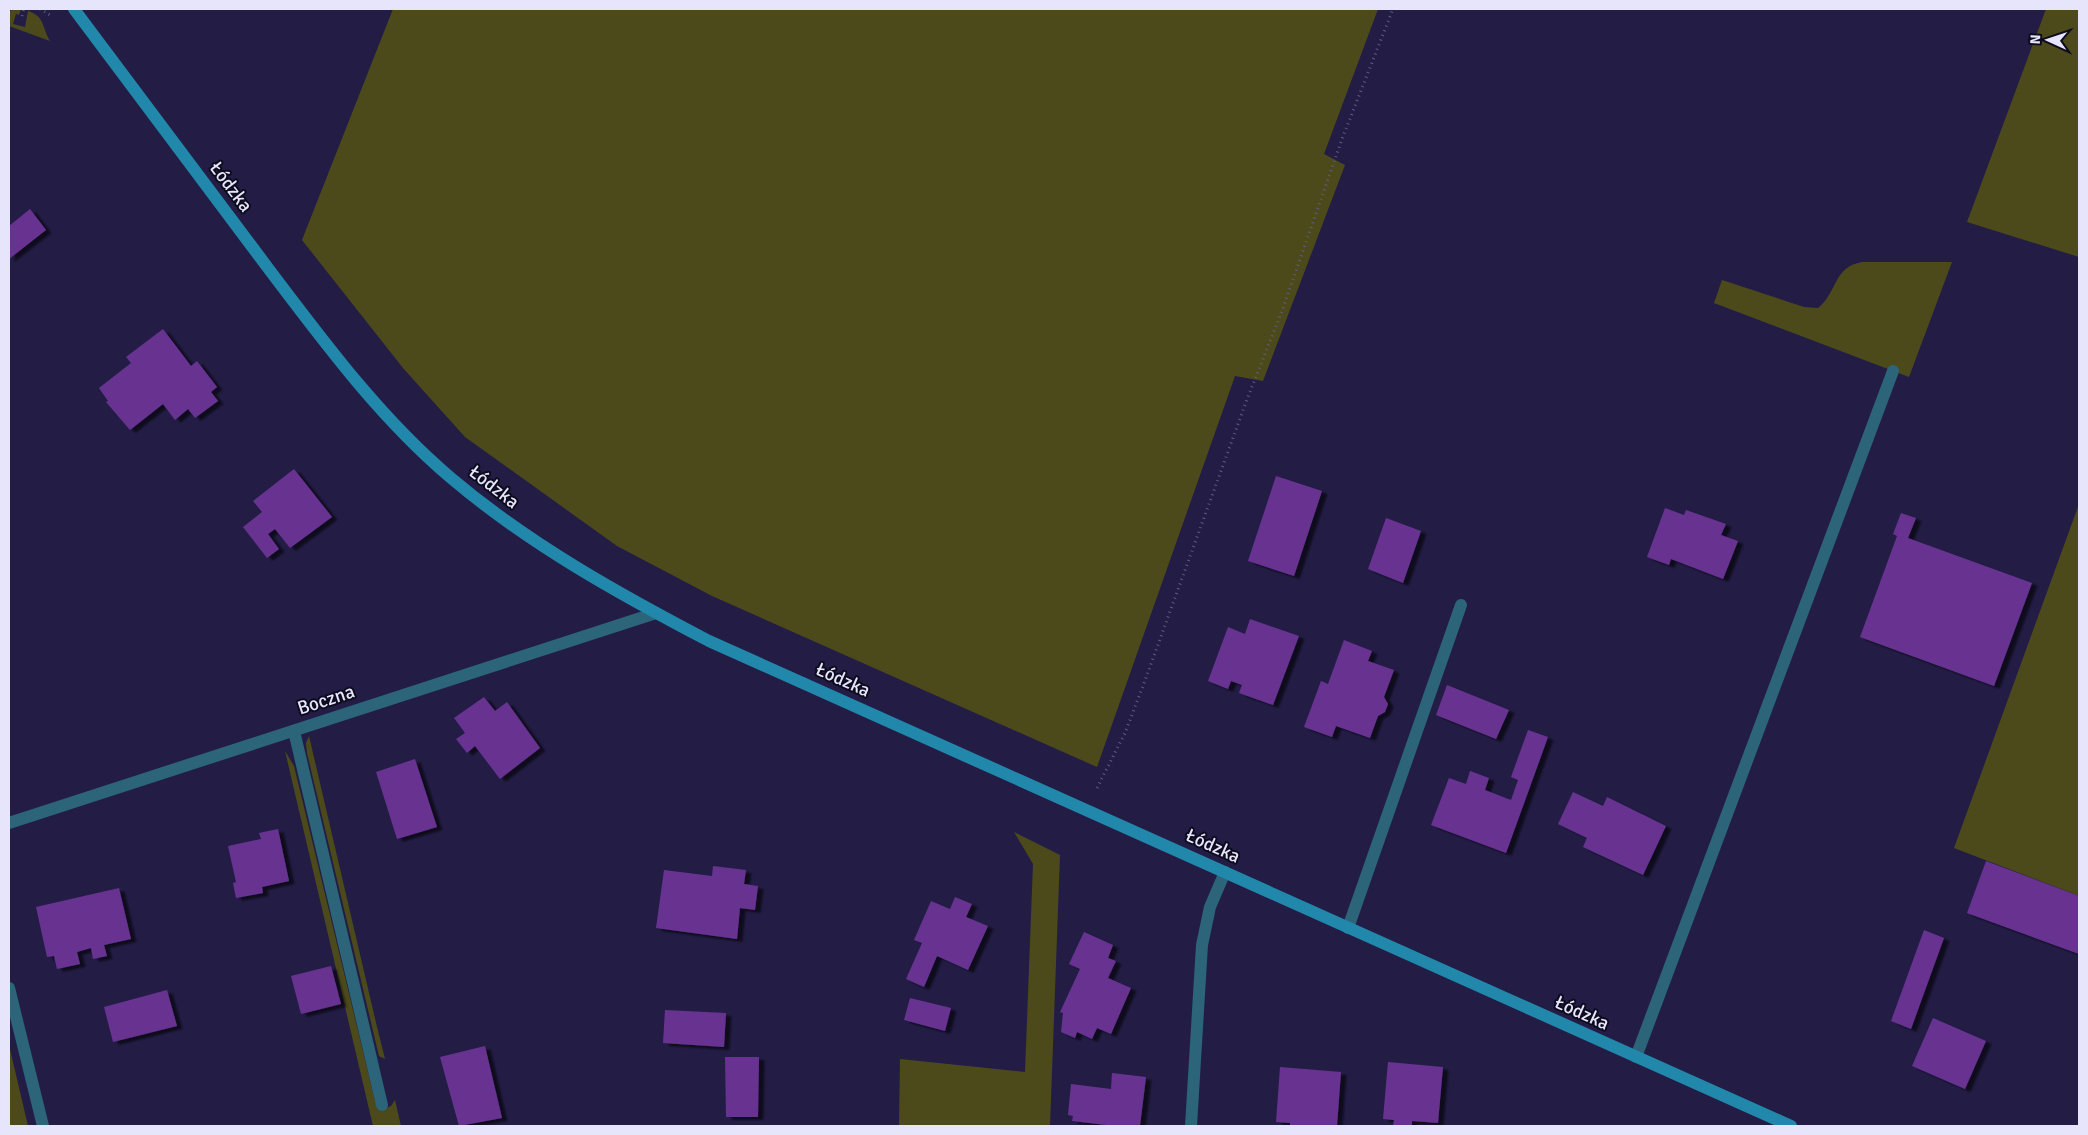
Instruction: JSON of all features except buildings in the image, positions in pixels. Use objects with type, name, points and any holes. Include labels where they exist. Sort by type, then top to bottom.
[{"type":"main road","name":"Łódzka","points":[[74,9],[322,339],[393,422],[450,477],[511,525],[583,572],[709,641],[1791,1126]]},
{"type":"street","points":[[1636,1057],[1893,371]]},
{"type":"street","points":[[1348,928],[1461,605]]},
{"type":"street","name":"Boczna","points":[[9,823],[656,613]]},
{"type":"street","points":[[294,731],[382,1105]]},
{"type":"street","points":[[1191,1126],[1202,945],[1210,907],[1225,872]]},
{"type":"street","points":[[9,988],[43,1126]]},
{"type":"path","points":[[22,16],[24,9]]},
{"type":"path","points":[[1085,809],[1125,733],[1246,402],[1282,311],[1342,139],[1394,9]]},
{"type":"shaded area","points":[[13,9],[21,9],[19,15],[16,14],[13,24],[25,27],[28,11],[33,13],[40,19],[50,41],[9,26],[9,12]]},
{"type":"shaded area","points":[[393,9],[1378,9],[1324,154],[1345,165],[1263,381],[1235,376],[1097,767],[712,596],[617,546],[465,437],[403,368],[302,240]]},
{"type":"shaded area","points":[[2046,9],[2079,9],[2079,257],[1967,222]]},
{"type":"shaded area","points":[[1862,262],[1952,262],[1909,377],[1714,303],[1722,280],[1804,307],[1818,308],[1846,269]]},
{"type":"shaded area","points":[[2079,504],[2079,896],[1954,848]]},
{"type":"shaded area","points":[[309,736],[385,1059],[379,1056],[307,753],[306,743]]},
{"type":"shaded area","points":[[285,751],[294,766],[375,1101],[384,1109],[391,1106],[395,1100],[401,1126],[373,1126]]},
{"type":"shaded area","points":[[1014,832],[1060,855],[1050,1126],[899,1126],[900,1059],[1025,1072],[1033,864]]},
{"type":"shaded area","points":[[9,1045],[28,1126],[9,1126]]}]
